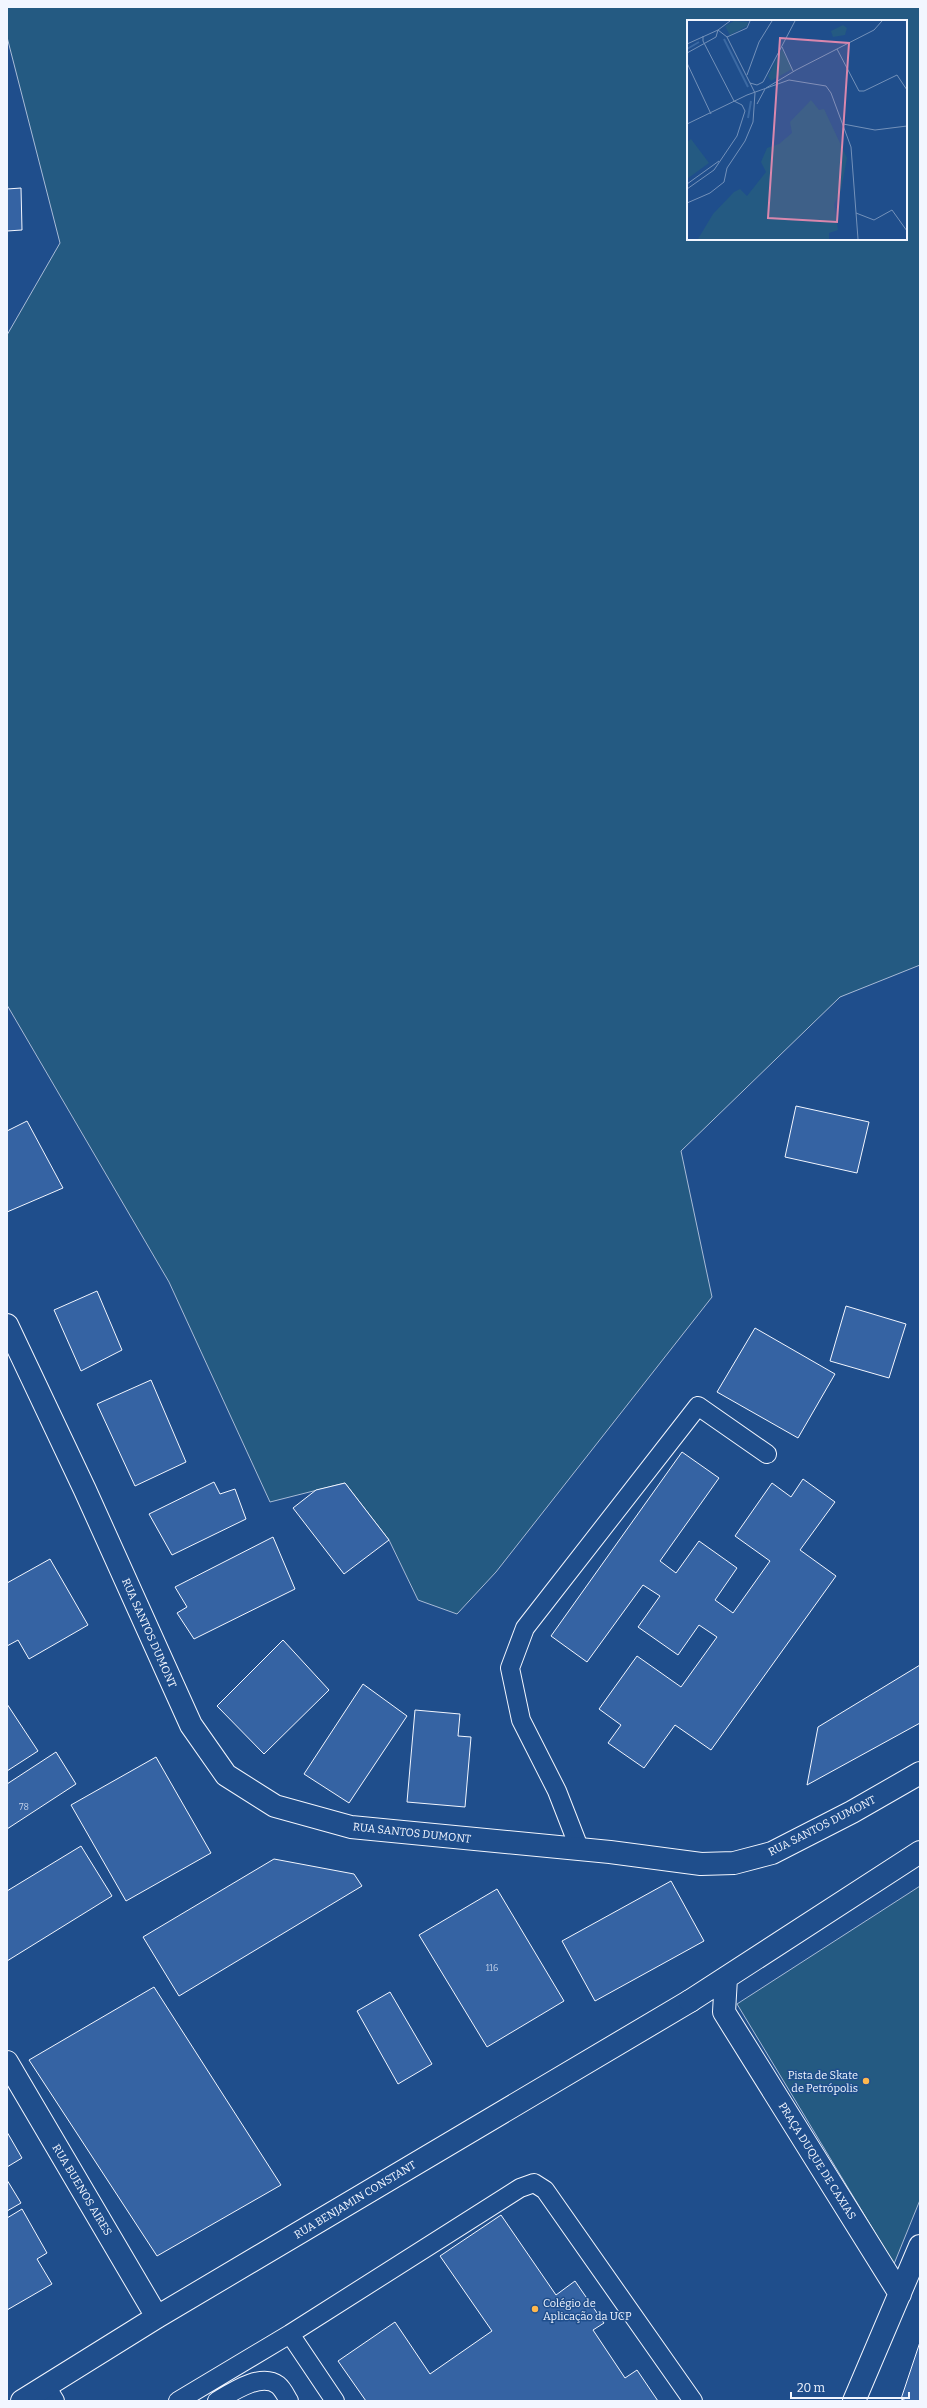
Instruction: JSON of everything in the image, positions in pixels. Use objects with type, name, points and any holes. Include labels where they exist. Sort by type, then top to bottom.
[{"type":"street","name":"RUA SANTOS DUMONT","points":[[7,1325],[85,1490],[191,1725],[226,1774],[275,1806],[351,1827],[580,1850],[701,1864],[734,1863],[772,1853],[852,1812],[920,1773]]},
{"type":"street","points":[[690,2001],[920,1852]]},
{"type":"street","points":[[690,2001],[724,2012],[726,1978]]},
{"type":"street","name":"RUA BENJAMIN CONSTANT","points":[[22,2401],[50,2394],[157,2317],[690,2001]]},
{"type":"street","name":"PRAÇA DUQUE DE CAXIAS","points":[[724,2012],[900,2294]]},
{"type":"street","name":"RUA BUENOS AIRES","points":[[7,2062],[157,2317]]},
{"type":"street","points":[[854,2401],[920,2246]]},
{"type":"lane","points":[[580,1850],[557,1791],[522,1720],[510,1668],[525,1628],[698,1406],[766,1454]]},
{"type":"lane","points":[[178,2401],[290,2334],[520,2188],[534,2183],[545,2190],[693,2401]]},
{"type":"lane","points":[[290,2334],[334,2401]]},
{"type":"lane","points":[[217,2401],[238,2389],[255,2382],[269,2381],[279,2385],[289,2401]]},
{"type":"shaded area","points":[[7,7],[920,7],[920,965],[840,997],[681,1151],[712,1297],[496,1572],[457,1614],[418,1600],[389,1540],[345,1483],[270,1502],[169,1282],[7,1005],[7,335],[60,243],[7,37]]},
{"type":"shaded area","points":[[920,1886],[920,2200],[894,2264],[737,2004]]},
{"type":"building","points":[[21,188],[22,230],[7,231],[7,189]]},
{"type":"building","points":[[796,1106],[869,1122],[857,1173],[785,1157]]},
{"type":"building","points":[[27,1121],[63,1188],[7,1212],[7,1131]]},
{"type":"building","points":[[97,1291],[122,1350],[81,1371],[54,1310]]},
{"type":"building","points":[[846,1306],[906,1324],[889,1378],[830,1361]]},
{"type":"building","points":[[755,1328],[835,1374],[798,1438],[717,1392]]},
{"type":"building","points":[[151,1380],[186,1462],[135,1486],[97,1404]]},
{"type":"building","points":[[682,1452],[719,1478],[660,1561],[676,1573],[699,1541],[737,1568],[715,1600],[733,1613],[770,1561],[735,1536],[772,1483],[791,1497],[803,1479],[835,1502],[800,1550],[836,1576],[711,1750],[675,1725],[644,1768],[608,1743],[621,1725],[599,1709],[637,1656],[681,1687],[717,1637],[699,1625],[678,1655],[638,1627],[660,1596],[643,1585],[587,1662],[551,1636]]},
{"type":"building","points":[[214,1482],[220,1494],[235,1489],[246,1519],[172,1555],[149,1514]]},
{"type":"building","points":[[345,1483],[389,1540],[344,1574],[293,1508],[316,1490]]},
{"type":"building","points":[[273,1537],[295,1589],[194,1639],[177,1613],[187,1607],[175,1587]]},
{"type":"building","points":[[50,1559],[88,1625],[29,1659],[18,1640],[7,1646],[7,1583]]},
{"type":"building","points":[[283,1640],[329,1690],[264,1754],[217,1706]]},
{"type":"building","points":[[920,1665],[920,1723],[807,1785],[818,1727]]},
{"type":"building","points":[[363,1684],[407,1716],[349,1803],[304,1774]]},
{"type":"building","points":[[7,1704],[38,1751],[7,1771]]},
{"type":"building","points":[[415,1710],[460,1714],[458,1736],[471,1737],[465,1807],[407,1802]]},
{"type":"building","points":[[56,1752],[76,1784],[7,1829],[7,1784]]},
{"type":"building","points":[[156,1757],[211,1853],[126,1901],[71,1805]]},
{"type":"building","points":[[81,1846],[112,1896],[7,1961],[7,1891]]},
{"type":"building","points":[[274,1859],[354,1874],[362,1886],[179,1996],[143,1937]]},
{"type":"building","points":[[671,1881],[704,1941],[595,2001],[562,1941]]},
{"type":"building","points":[[497,1889],[564,2001],[487,2047],[419,1935]]},
{"type":"building","points":[[154,1987],[281,2185],[157,2256],[29,2060]]},
{"type":"building","points":[[390,1992],[432,2064],[398,2084],[357,2011]]},
{"type":"building","points":[[7,2132],[22,2158],[7,2167]]},
{"type":"building","points":[[7,2180],[21,2203],[7,2211]]},
{"type":"building","points":[[22,2209],[47,2253],[37,2259],[52,2284],[7,2310],[7,2218]]},
{"type":"building","name":"Colégio de Aplicação da UCP","points":[[501,2215],[556,2295],[575,2281],[604,2323],[593,2330],[625,2378],[637,2370],[658,2401],[366,2401],[338,2361],[395,2322],[430,2374],[492,2331],[440,2256]]},
{"type":"building","points":[[920,2342],[920,2401],[907,2401],[901,2399]]},
{"type":"place","name":"Pista de Skate de Petrópolis","points":[[866,2081]]},
{"type":"place","name":"Colégio de Aplicação da UCP","points":[[535,2309]]}]
